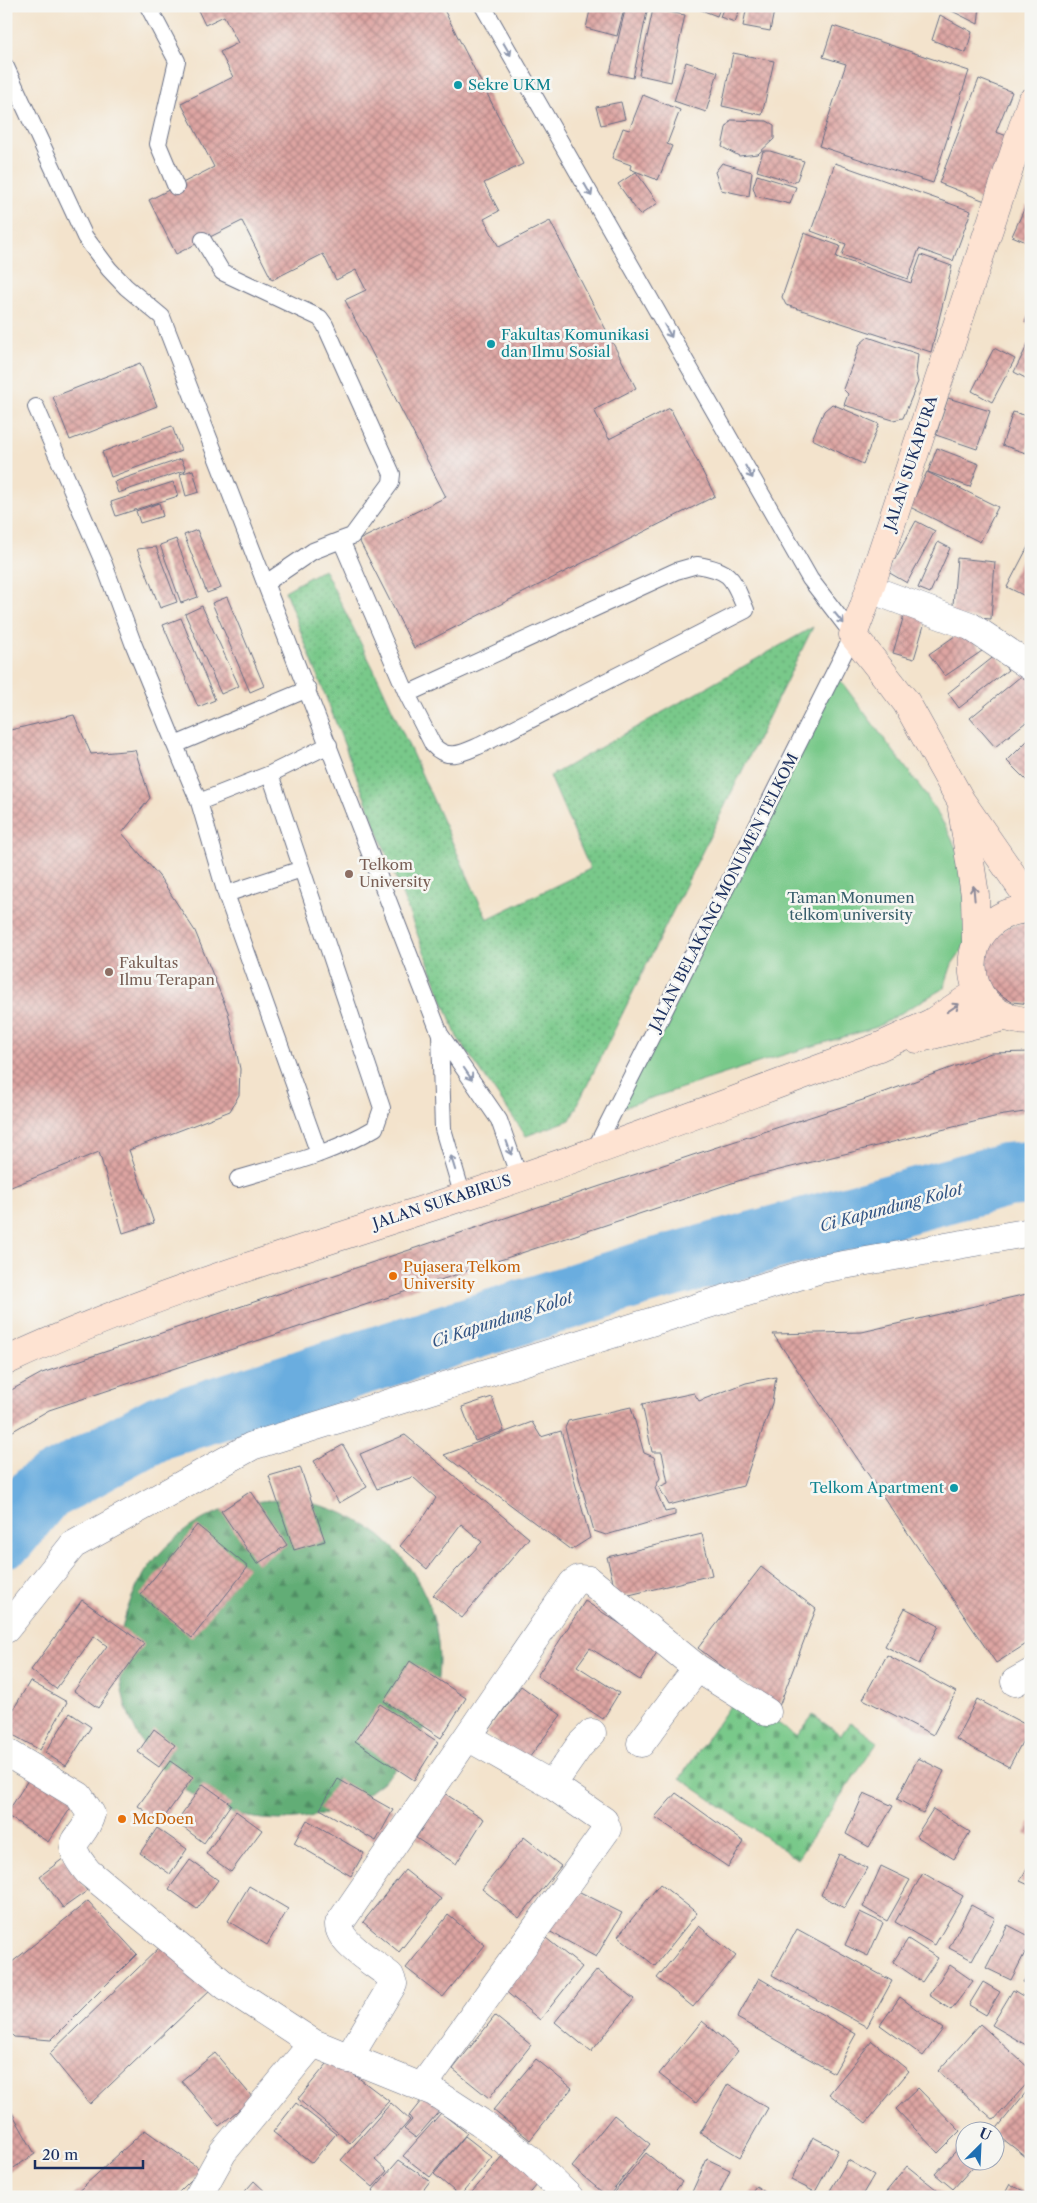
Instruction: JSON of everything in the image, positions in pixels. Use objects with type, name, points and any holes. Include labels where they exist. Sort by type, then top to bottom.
[{"type":"street","name":"JALAN SUKAPURA","points":[[853,635],[870,589],[1031,102]]},
{"type":"street","points":[[870,589],[970,626],[1027,655]]},
{"type":"street","points":[[853,635],[906,702],[961,801],[1031,902]]},
{"type":"street","points":[[961,801],[975,895],[976,942],[971,967],[978,992],[989,1006],[1004,1016],[1031,1021]]},
{"type":"street","points":[[976,942],[986,927],[1000,916],[1018,910],[1031,909]]},
{"type":"street","name":"JALAN SUKABIRUS","points":[[6,1361],[53,1339],[143,1305],[364,1227],[464,1196],[879,1047],[931,1023],[978,992]]},
{"type":"street","name":"JALAN SUKABIRUS","points":[[879,1047],[939,1034],[1004,1016]]},
{"type":"street","points":[[6,1629],[73,1545],[252,1446],[821,1269],[1031,1232]]},
{"type":"street","points":[[348,2059],[393,1984],[390,1976],[344,1940],[338,1932],[339,1924],[573,1583],[579,1579],[588,1580],[697,1668],[767,1712]]},
{"type":"street","points":[[641,1743],[697,1668]]},
{"type":"street","points":[[552,1785],[580,1745],[592,1733]]},
{"type":"street","points":[[422,2086],[607,1829],[604,1821],[552,1785],[468,1737]]},
{"type":"street","points":[[6,1752],[79,1796],[89,1808],[89,1821],[76,1839],[73,1847],[77,1859],[88,1872],[226,1986],[313,2043],[348,2059],[422,2086],[480,2122],[528,2158],[569,2197]]},
{"type":"street","points":[[198,2197],[223,2152],[313,2043]]},
{"type":"lane","points":[[148,6],[177,61],[158,144],[176,187]]},
{"type":"lane","points":[[483,6],[810,579],[853,635]]},
{"type":"lane","points":[[8,76],[85,236],[109,269],[126,287],[162,317],[308,689],[440,1034],[499,1120],[519,1176]]},
{"type":"lane","points":[[203,240],[222,272],[320,318],[325,325],[392,474],[391,483],[352,536],[314,551],[266,583]]},
{"type":"lane","points":[[36,407],[104,564],[133,643],[199,802],[226,894],[319,1154]]},
{"type":"lane","points":[[341,540],[407,694],[433,746],[439,752],[453,756],[481,745],[746,610],[731,577],[718,568],[697,565],[676,571],[407,694]]},
{"type":"lane","name":"JALAN BELAKANG MONUMEN TELKOM","points":[[595,1149],[853,635]]},
{"type":"lane","points":[[175,745],[308,689]]},
{"type":"lane","points":[[199,802],[270,774],[329,745]]},
{"type":"lane","points":[[238,1179],[319,1154],[354,1140],[375,1128],[382,1108],[270,774]]},
{"type":"lane","points":[[226,894],[302,869]]},
{"type":"lane","points":[[440,1034],[444,1129],[464,1196]]},
{"type":"green space","points":[[324,569],[379,680],[487,919],[590,869],[550,776],[813,627],[570,1120],[526,1136],[457,1037],[285,591]]},
{"type":"green space","name":"Taman Monumen telkom university","points":[[837,676],[924,792],[947,829],[963,863],[967,943],[952,964],[944,988],[877,1027],[770,1059],[621,1108]]},
{"type":"green space","points":[[263,1500],[295,1500],[326,1507],[355,1519],[381,1536],[403,1558],[420,1584],[432,1613],[439,1644],[439,1676],[432,1707],[420,1736],[403,1762],[381,1784],[355,1801],[326,1813],[295,1820],[263,1820],[232,1813],[203,1801],[177,1784],[155,1762],[138,1736],[126,1707],[119,1676],[119,1644],[126,1613],[138,1584],[155,1558],[177,1536],[203,1519],[232,1507]]},
{"type":"green space","points":[[737,1696],[797,1736],[813,1715],[841,1735],[850,1722],[878,1742],[797,1859],[680,1778]]},
{"type":"building","name":"Fakultas Komunikasi dan Ilmu Sosial","points":[[196,6],[442,6],[523,164],[484,183],[499,211],[484,219],[499,247],[550,221],[636,388],[594,410],[609,439],[670,408],[715,496],[414,648],[359,540],[446,497],[345,300],[366,290],[356,270],[336,280],[323,254],[272,280],[242,221],[176,254],[149,200],[214,167],[181,103],[233,77],[220,52],[238,43],[224,16],[205,25]]},
{"type":"building","points":[[591,6],[625,6],[617,36],[586,28]]},
{"type":"building","points":[[626,6],[648,7],[633,78],[610,73]]},
{"type":"building","points":[[691,6],[721,6],[717,16]]},
{"type":"building","points":[[724,6],[741,6],[735,22],[720,17]]},
{"type":"building","points":[[747,6],[775,6],[770,31],[743,26]]},
{"type":"building","points":[[947,6],[980,6],[978,24],[946,8]]},
{"type":"building","points":[[653,9],[685,15],[671,82],[639,75]]},
{"type":"building","points":[[940,15],[972,32],[966,53],[932,40]]},
{"type":"building","points":[[833,26],[969,71],[933,183],[819,146],[846,64],[823,57]]},
{"type":"building","points":[[733,53],[774,61],[762,115],[722,106]]},
{"type":"building","points":[[686,62],[718,72],[706,112],[674,101]]},
{"type":"building","points":[[979,79],[1012,92],[996,132],[1010,137],[985,201],[939,183]]},
{"type":"building","points":[[643,95],[680,110],[667,144],[672,146],[658,180],[630,169],[631,165],[612,158],[623,128],[629,130]]},
{"type":"building","points":[[621,102],[625,119],[601,125],[596,107]]},
{"type":"building","points":[[731,120],[767,121],[774,125],[774,139],[758,154],[739,156],[722,147],[726,128]]},
{"type":"building","points":[[763,151],[770,151],[804,161],[797,180],[793,182],[757,171]]},
{"type":"building","points":[[722,163],[752,172],[749,196],[721,190],[715,172]]},
{"type":"building","points":[[835,163],[971,211],[953,261],[919,249],[908,279],[842,255],[846,244],[811,231]]},
{"type":"building","points":[[636,172],[658,203],[640,215],[618,184]]},
{"type":"building","points":[[757,175],[796,187],[790,204],[756,196],[753,187]]},
{"type":"building","points":[[1026,205],[1031,207],[1031,244],[1012,236]]},
{"type":"building","points":[[804,233],[840,246],[836,257],[911,283],[921,255],[952,266],[931,352],[786,305],[782,297]]},
{"type":"building","points":[[1031,309],[1031,325],[1025,322]]},
{"type":"building","points":[[868,337],[918,354],[916,373],[918,382],[903,418],[893,420],[844,405],[848,394],[843,389],[860,344]]},
{"type":"building","points":[[1029,342],[1031,343],[1031,381],[1014,372]]},
{"type":"building","points":[[994,348],[1015,359],[992,402],[972,391]]},
{"type":"building","points":[[140,363],[157,406],[70,440],[53,397]]},
{"type":"building","points":[[948,398],[990,411],[977,449],[936,435]]},
{"type":"building","points":[[832,404],[879,424],[863,464],[812,439],[824,411]]},
{"type":"building","points":[[1013,412],[1031,417],[1031,438],[1026,453],[1002,445]]},
{"type":"building","points":[[172,426],[181,451],[111,477],[102,452]]},
{"type":"building","points":[[937,448],[979,464],[970,487],[928,472]]},
{"type":"building","points":[[181,459],[186,470],[118,493],[114,482]]},
{"type":"building","points":[[193,470],[199,492],[186,496],[180,474]]},
{"type":"building","points":[[927,472],[998,507],[980,542],[910,507]]},
{"type":"building","points":[[173,482],[178,496],[116,516],[111,502]]},
{"type":"building","points":[[159,503],[163,516],[140,523],[136,511]]},
{"type":"building","points":[[916,521],[935,531],[907,583],[888,572]]},
{"type":"building","points":[[197,530],[221,588],[207,593],[184,535]]},
{"type":"building","points":[[176,539],[198,597],[181,603],[160,545]]},
{"type":"building","points":[[1031,541],[1031,599],[1007,587]]},
{"type":"building","points":[[938,542],[950,548],[930,593],[918,588]]},
{"type":"building","points":[[156,547],[177,602],[160,608],[137,549]]},
{"type":"building","points":[[957,558],[995,562],[991,619],[952,616]]},
{"type":"building","points":[[227,597],[264,686],[250,692],[212,603]]},
{"type":"building","points":[[202,606],[239,686],[221,694],[185,614]]},
{"type":"building","points":[[906,608],[927,615],[914,659],[893,653]]},
{"type":"building","points":[[181,618],[215,700],[198,707],[163,625]]},
{"type":"building","points":[[965,629],[982,651],[945,676],[929,654]]},
{"type":"building","points":[[996,655],[1008,670],[959,708],[948,693]]},
{"type":"building","points":[[1026,672],[1031,678],[1031,718],[995,747],[970,718]]},
{"type":"building","name":"Fakultas Ilmu Terapan","points":[[74,715],[91,754],[135,750],[150,798],[122,833],[159,876],[195,931],[228,1012],[240,1069],[239,1095],[230,1111],[129,1150],[154,1223],[123,1233],[99,1152],[6,1189],[6,731]]},
{"type":"building","points":[[1031,737],[1031,785],[1007,761]]},
{"type":"building","points":[[1019,924],[1031,924],[1031,1004],[1012,1002],[1001,995],[991,986],[986,974],[985,961],[988,948],[1006,928]]},
{"type":"building","name":"Pujasera Telkom University","points":[[1031,1052],[1031,1111],[998,1116],[747,1178],[49,1410],[6,1435],[6,1393],[42,1373],[866,1099],[991,1053]]},
{"type":"building","name":"Telkom Apartment","points":[[1031,1293],[1031,1641],[996,1663],[773,1334],[862,1332]]},
{"type":"building","points":[[776,1377],[772,1403],[743,1486],[669,1505],[659,1487],[668,1483],[662,1452],[652,1452],[642,1404],[694,1393],[699,1401],[746,1383]]},
{"type":"building","points":[[492,1397],[504,1431],[475,1441],[462,1407]]},
{"type":"building","points":[[631,1407],[644,1453],[654,1457],[660,1478],[655,1488],[665,1512],[675,1510],[675,1515],[606,1535],[594,1531],[565,1428],[568,1421]]},
{"type":"building","points":[[532,1422],[541,1437],[561,1431],[590,1538],[571,1550],[444,1455]]},
{"type":"building","points":[[405,1435],[529,1538],[462,1618],[433,1595],[482,1542],[461,1524],[427,1569],[400,1546],[426,1514],[436,1498],[413,1477],[377,1489],[360,1454]]},
{"type":"building","points":[[343,1445],[367,1487],[339,1503],[314,1461]]},
{"type":"building","points":[[300,1467],[325,1541],[294,1550],[269,1476]]},
{"type":"building","points":[[251,1491],[287,1545],[257,1564],[221,1511]]},
{"type":"building","points":[[197,1525],[248,1567],[192,1638],[140,1595]]},
{"type":"building","points":[[702,1534],[712,1575],[617,1598],[607,1557]]},
{"type":"building","points":[[761,1567],[816,1609],[778,1709],[698,1648]]},
{"type":"building","points":[[82,1600],[144,1644],[98,1708],[74,1691],[107,1646],[94,1636],[56,1689],[31,1670]]},
{"type":"building","points":[[585,1601],[659,1649],[640,1680],[590,1648],[577,1666],[619,1693],[603,1719],[537,1676]]},
{"type":"building","points":[[905,1608],[939,1626],[919,1664],[885,1646]]},
{"type":"building","points":[[887,1655],[956,1692],[933,1735],[863,1699]]},
{"type":"building","points":[[410,1661],[466,1698],[441,1738],[384,1701]]},
{"type":"building","points":[[30,1681],[67,1702],[40,1750],[6,1731],[6,1722]]},
{"type":"building","points":[[521,1686],[561,1715],[526,1762],[487,1733]]},
{"type":"building","points":[[977,1699],[1030,1727],[1009,1767],[956,1739]]},
{"type":"building","points":[[380,1704],[438,1742],[414,1780],[355,1741]]},
{"type":"building","points":[[70,1713],[91,1727],[66,1766],[45,1753]]},
{"type":"building","points":[[154,1729],[175,1745],[159,1767],[138,1752]]},
{"type":"building","points":[[918,1758],[944,1771],[923,1813],[897,1799]]},
{"type":"building","points":[[170,1761],[193,1777],[161,1822],[138,1806]]},
{"type":"building","points":[[33,1772],[76,1800],[48,1842],[6,1815]]},
{"type":"building","points":[[338,1779],[393,1810],[376,1841],[320,1809]]},
{"type":"building","points":[[203,1784],[231,1804],[204,1843],[176,1822]]},
{"type":"building","points":[[444,1793],[484,1819],[456,1864],[416,1838]]},
{"type":"building","points":[[676,1793],[744,1842],[728,1867],[655,1817]]},
{"type":"building","points":[[864,1793],[893,1806],[869,1847],[846,1834]]},
{"type":"building","points":[[933,1809],[970,1832],[954,1859],[916,1836]]},
{"type":"building","points":[[236,1811],[262,1830],[231,1872],[206,1854]]},
{"type":"building","points":[[307,1820],[364,1853],[351,1876],[294,1843]]},
{"type":"building","points":[[1031,1822],[1031,1836],[1025,1833]]},
{"type":"building","points":[[157,1828],[187,1849],[170,1874],[140,1853]]},
{"type":"building","points":[[524,1837],[561,1866],[519,1918],[482,1889]]},
{"type":"building","points":[[839,1854],[867,1868],[844,1908],[821,1895]]},
{"type":"building","points":[[64,1858],[87,1891],[63,1908],[40,1876]]},
{"type":"building","points":[[190,1860],[218,1880],[197,1909],[169,1889]]},
{"type":"building","points":[[1031,1861],[1031,1886],[1020,1881]]},
{"type":"building","points":[[881,1866],[910,1880],[887,1921],[863,1907]]},
{"type":"building","points":[[405,1870],[441,1899],[399,1952],[363,1922]]},
{"type":"building","points":[[923,1873],[963,1896],[935,1945],[895,1922]]},
{"type":"building","points":[[660,1884],[697,1913],[655,1966],[618,1936]]},
{"type":"building","points":[[249,1886],[288,1909],[267,1945],[228,1921]]},
{"type":"building","points":[[570,1887],[622,1913],[596,1957],[547,1930]]},
{"type":"building","points":[[88,1901],[137,1954],[51,2040],[14,2037],[6,2029],[6,1967]]},
{"type":"building","points":[[971,1905],[995,1918],[972,1960],[949,1948]]},
{"type":"building","points":[[860,1912],[883,1923],[868,1956],[845,1945]]},
{"type":"building","points":[[448,1915],[485,1945],[443,1997],[406,1968]]},
{"type":"building","points":[[1008,1925],[1031,1937],[1031,1941],[1011,1980],[986,1968]]},
{"type":"building","points":[[699,1926],[736,1956],[693,2007],[657,1978]]},
{"type":"building","points":[[797,1929],[892,1981],[867,2027],[772,1975]]},
{"type":"building","points":[[546,1938],[582,1967],[540,2020],[504,1990]]},
{"type":"building","points":[[908,1939],[938,1958],[922,1982],[893,1962]]},
{"type":"building","points":[[162,1945],[212,1988],[90,2104],[49,2054]]},
{"type":"building","points":[[950,1965],[973,1981],[951,2010],[929,1995]]},
{"type":"building","points":[[1031,1969],[1031,1986],[1023,1982]]},
{"type":"building","points":[[597,1970],[634,1999],[591,2052],[555,2022]]},
{"type":"building","points":[[759,1978],[856,2034],[834,2073],[737,2018]]},
{"type":"building","points":[[983,1982],[1000,1992],[986,2015],[969,2005]]},
{"type":"building","points":[[1013,1990],[1031,2001],[1031,2048],[992,2025]]},
{"type":"building","points":[[900,1997],[943,2029],[923,2056],[880,2025]]},
{"type":"building","points":[[495,2016],[531,2045],[489,2098],[453,2069]]},
{"type":"building","points":[[702,2021],[738,2051],[696,2103],[659,2074]]},
{"type":"building","points":[[980,2024],[1031,2070],[1031,2079],[994,2120],[938,2071]]},
{"type":"building","points":[[872,2041],[909,2071],[866,2123],[829,2094]]},
{"type":"building","points":[[215,2053],[253,2098],[219,2126],[181,2081]]},
{"type":"building","points":[[332,2058],[389,2101],[350,2143],[298,2099]]},
{"type":"building","points":[[536,2059],[572,2088],[530,2140],[493,2110]]},
{"type":"building","points":[[728,2084],[768,2108],[740,2157],[700,2133]]},
{"type":"building","points":[[1031,2086],[1031,2161],[1004,2140],[1004,2120]]},
{"type":"building","points":[[918,2088],[954,2125],[954,2137],[938,2153],[896,2109]]},
{"type":"building","points":[[425,2096],[442,2108],[416,2138],[404,2129],[412,2120],[409,2116]]},
{"type":"building","points":[[6,2102],[35,2154],[6,2173]]},
{"type":"building","points":[[296,2103],[336,2134],[312,2163],[273,2132]]},
{"type":"building","points":[[391,2103],[410,2120],[375,2160],[387,2171],[373,2187],[341,2160]]},
{"type":"building","points":[[441,2113],[467,2133],[430,2177],[403,2156]]},
{"type":"building","points":[[614,2115],[650,2144],[608,2197],[572,2167]]},
{"type":"building","points":[[145,2130],[201,2170],[174,2197],[72,2197]]},
{"type":"building","points":[[465,2136],[492,2157],[460,2196],[434,2174]]},
{"type":"building","points":[[813,2137],[838,2150],[815,2192],[791,2180]]},
{"type":"building","points":[[507,2150],[542,2179],[527,2197],[468,2197]]},
{"type":"building","points":[[646,2153],[682,2182],[671,2197],[610,2197]]},
{"type":"building","points":[[954,2153],[954,2170],[970,2170],[953,2189],[935,2174]]},
{"type":"building","points":[[707,2159],[730,2170],[718,2197],[701,2197],[692,2192]]},
{"type":"building","points":[[399,2160],[430,2181],[418,2197],[408,2197],[405,2193],[401,2197],[378,2197],[372,2191]]},
{"type":"building","points":[[848,2160],[874,2175],[861,2197],[833,2197],[828,2194]]},
{"type":"building","points":[[907,2166],[946,2197],[882,2197]]},
{"type":"building","points":[[254,2181],[271,2197],[240,2197]]},
{"type":"building","points":[[1010,2184],[1031,2195],[1031,2197],[1003,2197]]},
{"type":"building","points":[[756,2186],[772,2197],[748,2197]]},
{"type":"waterway","name":"Ci Kapundung Kolot","points":[[6,1535],[41,1492],[160,1427],[648,1272],[1006,1175],[1031,1173]]},
{"type":"place","name":"Sekre UKM","points":[[458,85]]},
{"type":"place","name":"Fakultas Komunikasi dan Ilmu Sosial","points":[[491,344]]},
{"type":"place","name":"Telkom University","points":[[349,874]]},
{"type":"place","name":"Fakultas Ilmu Terapan","points":[[109,972]]},
{"type":"place","name":"Pujasera Telkom University","points":[[393,1276]]},
{"type":"place","name":"Telkom Apartment","points":[[954,1488]]},
{"type":"place","name":"McDoen","points":[[122,1819]]}]
